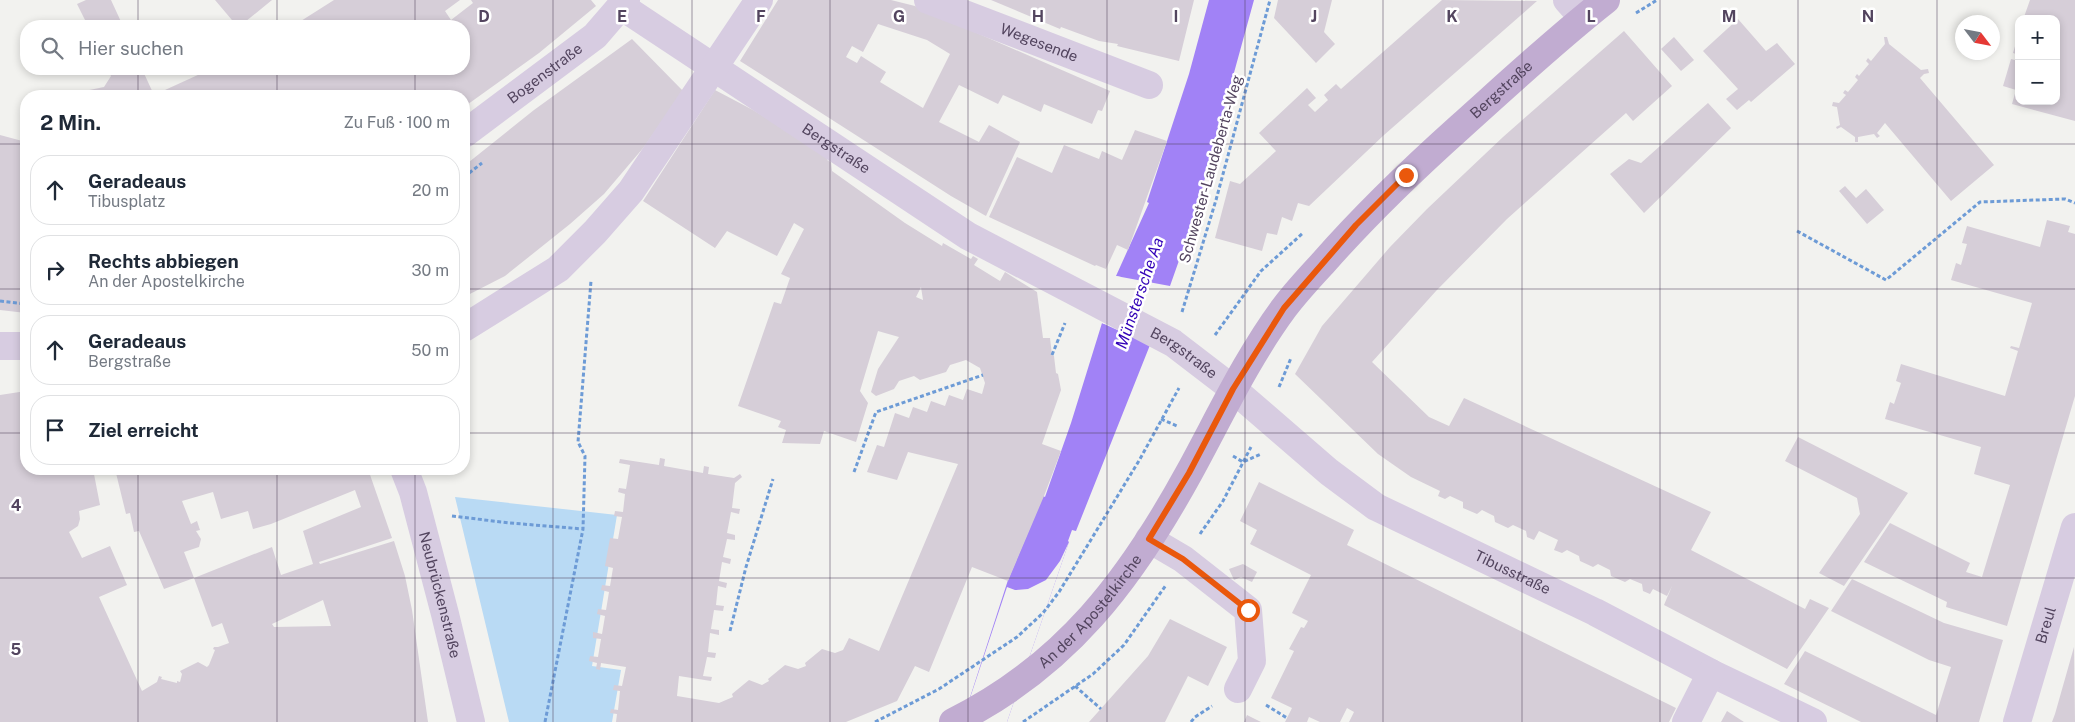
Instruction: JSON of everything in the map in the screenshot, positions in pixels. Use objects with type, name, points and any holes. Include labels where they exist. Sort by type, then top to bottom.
[{"type":"main road","name":"Bergstraße","points":[[1233,389],[1284,308],[1356,225],[1575,9],[1606,0]]},
{"type":"main road","name":"An der Apostelkirche","points":[[953,722],[1024,680],[1096,614],[1149,539],[1189,473],[1233,389]]},
{"type":"street","points":[[470,324],[558,268],[595,232],[631,191],[712,67],[759,0]]},
{"type":"street","name":"Wegesende","points":[[928,0],[1149,85]]},
{"type":"street","name":"Bergstraße","points":[[623,3],[712,67],[968,236],[1163,337],[1233,389]]},
{"type":"street","name":"Bogenstraße","points":[[470,130],[582,46],[606,24],[623,3]]},
{"type":"street","name":"Tibusstraße","points":[[1233,389],[1329,472],[1376,507],[1594,612],[1711,673],[1813,722]]},
{"type":"street","name":"Neubrückenstraße","points":[[406,475],[418,511],[470,722]]},
{"type":"street","name":"Breul","points":[[2017,722],[2075,527]]},
{"type":"street","points":[[1149,539],[1183,559],[1248,610],[1252,661],[1238,689]]},
{"type":"street","points":[[1686,722],[1711,673]]},
{"type":"path","name":"Schwester-Laudeberta-Weg","points":[[1163,337],[1216,200],[1270,0]]},
{"type":"path","points":[[1632,15],[1657,0]]},
{"type":"path","points":[[1797,231],[1886,280],[1980,202],[2065,199],[2075,203]]},
{"type":"path","points":[[545,722],[583,529],[585,456],[578,442],[591,280]]},
{"type":"path","points":[[0,301],[20,303]]},
{"type":"path","points":[[1266,417],[1293,354]]},
{"type":"path","points":[[875,722],[939,689],[1017,637],[1042,613],[1059,592],[1092,538],[1196,361]]},
{"type":"path","points":[[854,472],[876,412],[983,376]]},
{"type":"path","points":[[730,631],[746,567],[773,479]]},
{"type":"path","points":[[418,511],[510,523],[583,529]]},
{"type":"path","points":[[1075,686],[1101,709]]},
{"type":"shaded area","points":[[455,497],[617,515],[592,666],[621,670],[612,722],[509,722]]},
{"type":"water","name":"Münstersche Aa","points":[[1209,0],[1254,0],[1194,218],[1170,286],[1165,286],[1145,343],[1150,345],[1076,531],[1072,530],[1007,722],[962,722],[1008,580],[1043,496],[1045,497],[1071,423],[1102,323],[1104,324],[1121,277],[1116,276],[1149,203],[1147,202],[1189,74]]},
{"type":"pier","points":[[1116,276],[1170,286],[1167,288],[1148,342],[1150,345],[1102,323],[1118,279],[1115,278]]},
{"type":"pier","points":[[1069,542],[1007,722],[962,722],[1007,587],[1015,590],[1028,589],[1046,580],[1060,561]]},
{"type":"building","points":[[86,0],[111,0],[120,20],[85,20],[77,4]]},
{"type":"building","points":[[215,0],[272,0],[247,20],[232,20]]},
{"type":"building","points":[[334,0],[460,0],[445,11],[451,20],[302,20]]},
{"type":"building","points":[[471,0],[591,0],[596,6],[539,53],[470,103],[470,90],[165,90],[198,75],[470,75],[470,20],[451,20],[473,3]]},
{"type":"building","points":[[778,0],[891,0],[915,6],[1110,91],[1102,111],[1098,110],[1092,124],[1044,104],[1041,112],[1003,95],[998,104],[959,85],[939,122],[979,142],[989,125],[1020,142],[986,216],[951,196],[740,61]],"holes":[[[878,24],[927,40],[950,54],[923,108],[880,82],[886,72],[861,56],[857,63],[846,57],[852,46],[863,52]]]},
{"type":"building","points":[[991,0],[1194,0],[1179,61],[1117,46],[1118,44],[1099,41],[1061,27],[1060,29]]},
{"type":"building","points":[[1278,0],[1332,0],[1324,32],[1335,44],[1316,63],[1274,18]]},
{"type":"building","points":[[1442,0],[1537,1],[1384,135],[1309,206],[1298,203],[1292,221],[1282,217],[1277,235],[1267,233],[1262,251],[1215,238],[1230,181],[1240,184],[1276,151],[1259,133],[1307,88],[1316,98],[1308,105],[1315,112],[1328,100],[1324,95],[1336,84],[1341,89]]},
{"type":"building","points":[[2030,0],[2075,0],[2075,121],[2016,105],[2060,105],[2060,15],[2025,15]]},
{"type":"building","points":[[1738,19],[1766,51],[1777,43],[1795,64],[1751,102],[1749,100],[1737,110],[1726,99],[1738,89],[1703,51]]},
{"type":"building","points":[[1624,31],[1672,86],[1633,121],[1626,113],[1507,219],[1436,291],[1372,362],[1429,417],[1449,426],[1464,398],[1711,512],[1691,550],[1805,609],[1810,599],[1829,608],[1787,669],[1664,605],[1672,586],[1667,596],[1653,589],[1650,594],[1643,591],[1642,584],[1630,579],[1625,582],[1611,576],[1610,570],[1598,564],[1593,567],[1580,561],[1579,556],[1567,550],[1562,553],[1554,550],[1558,540],[1539,531],[1534,540],[1527,537],[1526,531],[1513,525],[1508,528],[1495,522],[1494,516],[1482,510],[1477,514],[1463,508],[1463,502],[1450,496],[1445,499],[1438,496],[1440,491],[1411,477],[1378,454],[1295,374],[1322,326],[1390,247],[1503,137]]},
{"type":"building","points":[[1674,37],[1694,60],[1681,71],[1661,49]]},
{"type":"building","points":[[1884,37],[1887,37],[1889,44],[1921,70],[1928,69],[1929,73],[1924,74],[1920,78],[1994,165],[1951,201],[1885,123],[1877,133],[1880,136],[1877,138],[1874,134],[1858,137],[1858,142],[1855,142],[1855,137],[1841,127],[1837,129],[1836,127],[1840,125],[1837,107],[1832,106],[1833,102],[1839,103],[1846,95],[1843,93],[1845,90],[1848,92],[1858,80],[1855,77],[1857,74],[1859,76],[1869,64],[1866,61],[1868,58],[1871,61],[1885,44]]},
{"type":"building","points":[[632,39],[683,91],[644,147],[604,194],[505,276],[470,294],[470,161],[534,110]]},
{"type":"building","points":[[2011,59],[2015,60],[2015,90],[2003,86]]},
{"type":"building","points":[[110,75],[145,75],[152,90],[89,90],[104,87]]},
{"type":"building","points":[[715,90],[753,110],[828,156],[827,160],[831,162],[832,171],[905,223],[942,246],[943,243],[971,259],[973,256],[978,259],[974,265],[1000,281],[1005,272],[1037,292],[1043,338],[1050,338],[1052,355],[1054,356],[1061,390],[1042,444],[1061,451],[1008,581],[972,567],[929,672],[915,666],[897,701],[846,722],[616,722],[617,714],[610,713],[611,709],[618,710],[620,691],[613,690],[614,685],[622,686],[626,667],[601,663],[600,670],[596,669],[597,663],[589,661],[590,656],[598,657],[601,639],[593,638],[593,632],[602,634],[605,616],[597,614],[598,609],[606,610],[609,592],[601,590],[602,585],[610,586],[613,568],[605,566],[610,538],[618,539],[622,517],[614,516],[615,511],[623,512],[625,494],[618,492],[619,488],[626,489],[630,465],[619,463],[620,459],[659,465],[660,458],[665,459],[664,466],[703,473],[704,466],[709,467],[708,474],[734,478],[740,474],[742,477],[735,483],[732,508],[740,509],[739,514],[731,512],[727,533],[735,535],[735,540],[727,539],[723,557],[731,559],[730,564],[722,562],[719,581],[727,583],[726,588],[718,586],[716,605],[724,606],[723,611],[714,610],[711,629],[719,630],[719,635],[710,633],[708,652],[716,653],[715,658],[707,657],[703,676],[712,677],[711,681],[679,676],[677,696],[719,703],[733,697],[732,694],[749,680],[762,685],[769,681],[768,679],[785,665],[798,669],[806,666],[805,663],[822,649],[835,653],[843,650],[849,638],[879,651],[958,464],[908,452],[897,480],[867,472],[877,445],[884,447],[895,413],[909,418],[913,407],[927,412],[931,401],[945,406],[949,395],[963,400],[967,389],[982,394],[985,383],[980,368],[966,360],[950,365],[946,372],[920,380],[914,376],[899,381],[894,389],[876,396],[871,392],[878,369],[899,337],[878,331],[860,391],[868,403],[856,442],[824,431],[820,444],[782,443],[786,430],[778,427],[781,421],[738,406],[774,302],[781,304],[790,278],[781,274],[804,229],[794,223],[777,256],[727,231],[715,248],[643,201]],"holes":[[[921,287],[923,300],[916,297]]]},
{"type":"building","points":[[2015,94],[2015,105],[2012,104]]},
{"type":"building","points":[[1708,103],[1731,128],[1644,213],[1610,174],[1629,159],[1641,163]]},
{"type":"building","points":[[1135,130],[1167,141],[1128,250],[1117,245],[1106,269],[1095,266],[989,217],[1017,157],[1052,173],[1064,145],[1099,159],[1102,151],[1122,160]]},
{"type":"building","points":[[0,135],[20,140],[20,312],[0,310]]},
{"type":"building","points":[[1845,186],[1856,198],[1866,189],[1884,210],[1867,224],[1839,191]]},
{"type":"building","points":[[2047,220],[2070,226],[2068,232],[2075,234],[2075,396],[2007,626],[1946,607],[1947,602],[1864,562],[1890,523],[1970,563],[1966,572],[1982,577],[2010,485],[1974,474],[1981,447],[1885,419],[1890,402],[1894,404],[1901,383],[1896,381],[1901,364],[2005,396],[2018,351],[2010,348],[2011,346],[2019,348],[2032,303],[1951,280],[1956,263],[1961,265],[1967,244],[1962,243],[1967,226],[2040,247]]},
{"type":"building","points":[[20,392],[20,475],[94,475],[100,505],[79,511],[80,519],[78,526],[69,532],[82,558],[110,546],[127,585],[99,597],[142,691],[157,682],[159,676],[162,677],[161,679],[180,682],[182,674],[180,671],[198,662],[207,667],[215,650],[213,649],[214,647],[229,643],[222,623],[212,627],[194,578],[164,589],[139,531],[134,532],[130,513],[126,514],[116,475],[370,475],[392,538],[319,562],[320,564],[394,541],[405,576],[412,610],[428,722],[0,722],[0,395]],"holes":[[[355,490],[361,507],[303,531],[313,564],[281,575],[272,547],[194,578],[184,552],[199,547],[201,539],[196,531],[200,530],[197,521],[191,524],[182,501],[213,492],[221,519],[248,511],[253,529],[271,524]],[[323,600],[331,626],[274,627],[272,624]]]},
{"type":"building","points":[[1798,437],[1908,493],[1844,586],[1819,573],[1860,514],[1857,498],[1785,461]]},
{"type":"building","points":[[1259,482],[1354,530],[1347,545],[1676,708],[1669,722],[1349,722],[1354,712],[1347,708],[1340,722],[1320,722],[1309,717],[1307,722],[1285,722],[1292,708],[1271,698],[1294,651],[1289,649],[1301,627],[1304,628],[1308,621],[1292,613],[1311,575],[1250,544],[1257,530],[1240,521]]},
{"type":"building","points":[[1243,564],[1257,572],[1252,582],[1241,577],[1234,580],[1229,569]]},
{"type":"building","points":[[1852,579],[1944,623],[2003,640],[1979,722],[1861,722],[1784,684],[1805,651],[1936,715],[1951,667],[1929,660],[1831,611]]},
{"type":"building","points":[[1170,619],[1227,647],[1208,686],[1188,676],[1165,722],[1089,722],[1148,656]]},
{"type":"building","points":[[2074,647],[2075,722],[2052,722],[2055,714]]},
{"type":"building","points":[[1727,711],[1744,722],[1721,722]]},
{"type":"building","points":[[1247,715],[1261,722],[1244,722]]},
{"type":"route","points":[[1248,610],[1183,559],[1149,539],[1189,473],[1233,389],[1284,308],[1356,225],[1406,175]]}]
